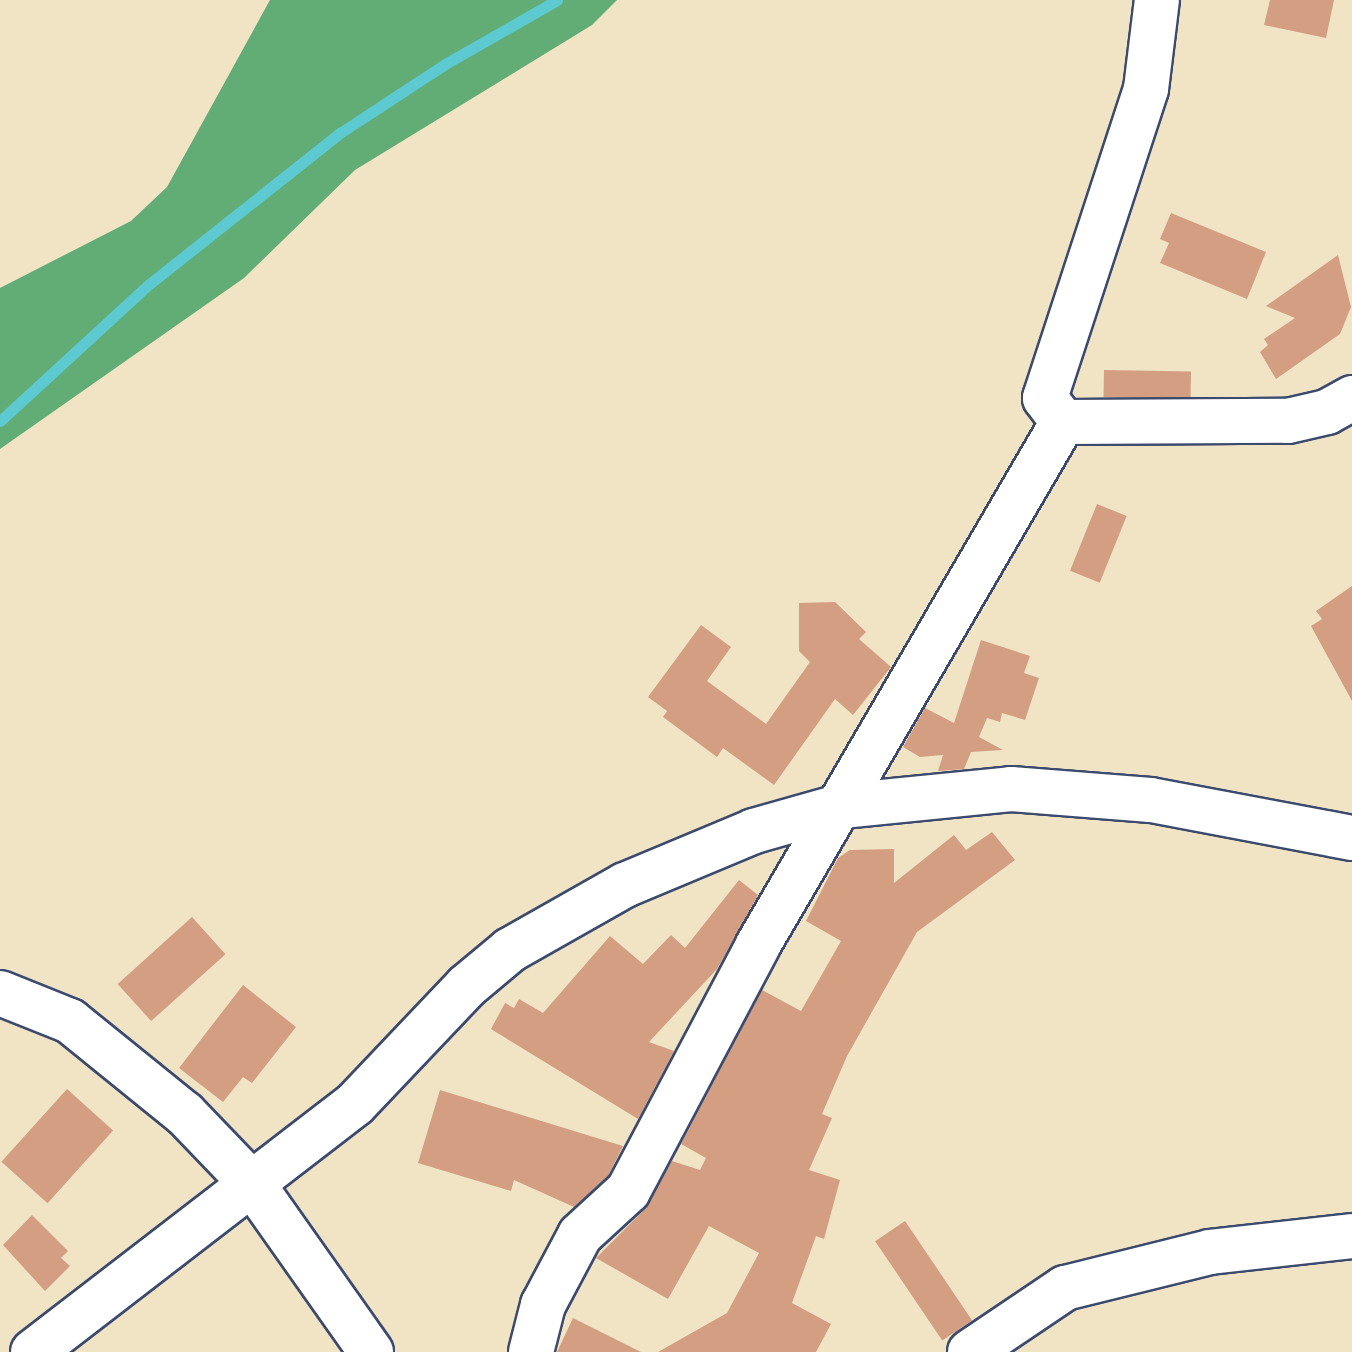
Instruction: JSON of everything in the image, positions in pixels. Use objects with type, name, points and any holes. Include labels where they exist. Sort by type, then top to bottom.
[{"type":"street","points":[[1063,422],[1045,398],[1146,89],[1157,0]]},
{"type":"street","points":[[1063,422],[1288,421],[1327,412],[1352,398]]},
{"type":"street","points":[[531,1352],[543,1305],[580,1235],[628,1191],[758,945],[842,806],[1063,422]]},
{"type":"street","points":[[33,1352],[254,1186],[355,1104],[467,986],[523,942],[574,910],[693,856],[842,806],[1011,789],[1151,800],[1352,838]]},
{"type":"street","points":[[0,993],[70,1021],[185,1114],[254,1186],[371,1352]]},
{"type":"street","points":[[970,1352],[1065,1288],[1210,1252],[1352,1236]]},
{"type":"green space","points":[[270,0],[617,0],[592,25],[355,170],[244,278],[0,449],[0,288],[131,221],[167,187]]},
{"type":"building","points":[[1270,0],[1334,0],[1326,38],[1264,25]]},
{"type":"building","points":[[1171,213],[1266,252],[1247,299],[1160,263],[1169,243],[1160,239]]},
{"type":"building","points":[[1338,255],[1351,307],[1340,334],[1276,379],[1260,352],[1268,345],[1264,339],[1295,318],[1266,306]]},
{"type":"building","points":[[1104,370],[1191,372],[1191,399],[1104,397]]},
{"type":"building","points":[[1097,504],[1127,516],[1100,583],[1070,571]]},
{"type":"building","points":[[1352,586],[1352,701],[1311,626],[1322,619],[1316,611]]},
{"type":"building","points":[[835,602],[866,632],[859,639],[891,667],[853,715],[835,699],[774,785],[723,748],[717,757],[663,717],[667,711],[648,697],[701,625],[731,647],[707,681],[766,724],[810,662],[799,651],[799,603]]},
{"type":"building","points":[[981,640],[1030,656],[1024,673],[1039,678],[1025,720],[1002,713],[1000,722],[987,718],[979,737],[1003,750],[971,752],[964,769],[938,771],[943,755],[920,757],[903,747],[925,708],[954,723]]},
{"type":"building","points":[[992,832],[1015,860],[917,932],[847,1056],[822,1114],[832,1118],[809,1170],[840,1180],[824,1239],[816,1236],[792,1303],[831,1324],[816,1352],[658,1352],[727,1313],[759,1253],[709,1226],[668,1299],[596,1258],[645,1209],[672,1161],[700,1170],[706,1158],[681,1144],[762,990],[801,1011],[841,941],[806,921],[838,858],[850,850],[894,849],[894,883],[954,835],[966,850]]},
{"type":"building","points":[[739,880],[758,895],[717,969],[649,1042],[674,1051],[638,1119],[491,1029],[505,1003],[514,1008],[519,999],[543,1013],[610,936],[643,964],[671,935],[685,948]]},
{"type":"building","points":[[192,917],[225,954],[151,1021],[118,984]]},
{"type":"building","points":[[243,985],[296,1027],[252,1083],[243,1077],[223,1102],[179,1068]]},
{"type":"building","points":[[67,1089],[113,1130],[48,1203],[1,1162]]},
{"type":"building","points":[[440,1090],[623,1146],[608,1176],[574,1207],[514,1180],[511,1191],[418,1163]]},
{"type":"building","points":[[32,1215],[68,1251],[61,1258],[70,1266],[45,1291],[3,1245]]},
{"type":"building","points":[[905,1221],[972,1320],[942,1341],[875,1241]]},
{"type":"building","points":[[573,1318],[641,1352],[557,1352]]},
{"type":"waterway","points":[[0,421],[148,285],[340,133],[445,64],[557,0]]}]
